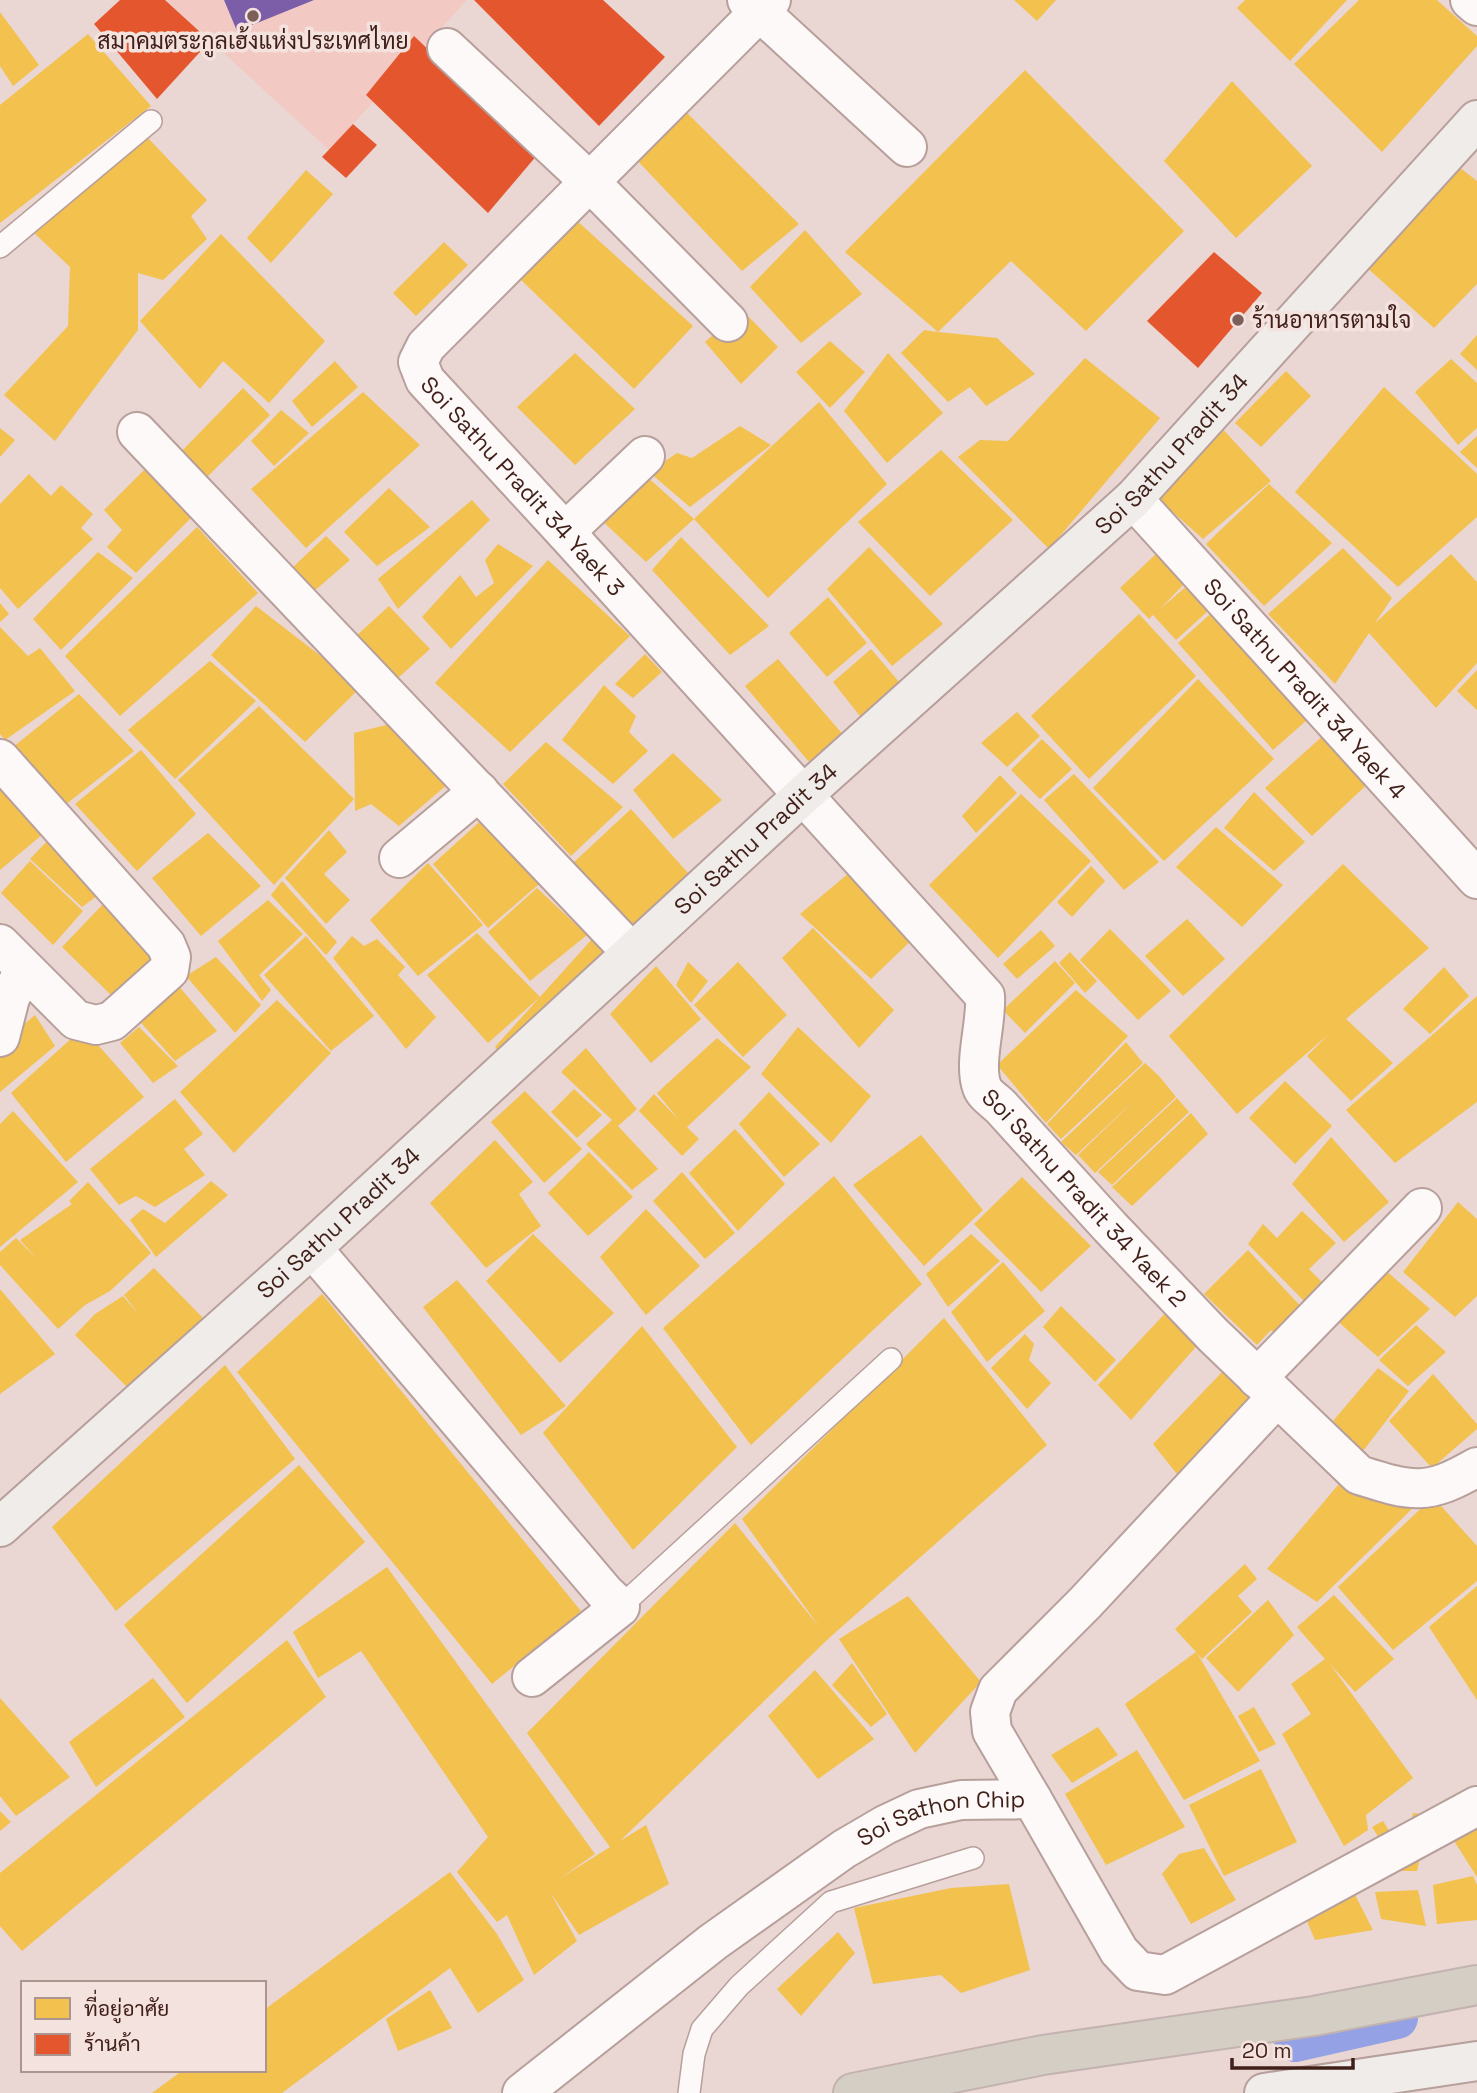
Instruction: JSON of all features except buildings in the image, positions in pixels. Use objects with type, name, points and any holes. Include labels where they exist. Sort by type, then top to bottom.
[{"type":"highway","points":[[853,2093],[1043,2055],[1314,2016],[1477,1985]]},
{"type":"street","points":[[1470,0],[1477,6]]},
{"type":"street","points":[[759,4],[908,147]]},
{"type":"street","name":"Soi Sathu Pradit 34 Yaek 3","points":[[759,4],[590,182],[426,346],[418,362],[425,380],[744,728],[802,796]]},
{"type":"street","points":[[447,48],[590,182],[728,322]]},
{"type":"street","name":"Soi Sathu Pradit 34","points":[[0,1527],[312,1248],[802,796],[1133,499],[1477,120]]},
{"type":"street","points":[[137,432],[632,953]]},
{"type":"street","points":[[565,531],[645,456]]},
{"type":"street","name":"Soi Sathu Pradit 34 Yaek 4","points":[[1133,499],[1477,879]]},
{"type":"street","points":[[0,759],[166,945],[171,957],[169,970],[113,1021],[96,1025],[76,1020],[12,956]]},
{"type":"street","points":[[399,858],[479,790]]},
{"type":"street","name":"Soi Sathu Pradit 34 Yaek 2","points":[[802,796],[985,996],[985,1022],[978,1066],[982,1089],[1213,1335],[1359,1475],[1391,1485],[1424,1490],[1441,1486],[1477,1467]]},
{"type":"street","points":[[0,1037],[9,998],[12,956]]},
{"type":"street","points":[[1032,1799],[992,1731],[989,1712],[998,1690],[1085,1603],[1422,1208]]},
{"type":"street","points":[[312,1248],[606,1594],[620,1607],[532,1677]]},
{"type":"street","name":"Soi Sathon Chip","points":[[522,2093],[713,1941],[844,1849],[919,1809],[961,1800],[1032,1799],[1119,1951],[1138,1971],[1165,1975],[1477,1806]]},
{"type":"street","points":[[1264,2093],[1477,2060]]},
{"type":"lane","points":[[0,247],[151,121]]},
{"type":"lane","points":[[620,1607],[891,1359]]},
{"type":"lane","points":[[689,2093],[694,2054],[702,2029],[739,1986],[831,1902],[973,1858]]},
{"type":"shaded area","points":[[166,0],[467,0],[329,150]]},
{"type":"waterway","points":[[1295,2041],[1397,2018]]},
{"type":"place","name":"สมาคมตระกูลเฮ้งแห่งประเทศไทย","points":[[253,16]]},
{"type":"place","name":"ร้านอาหารตามใจ","points":[[1238,320]]}]
